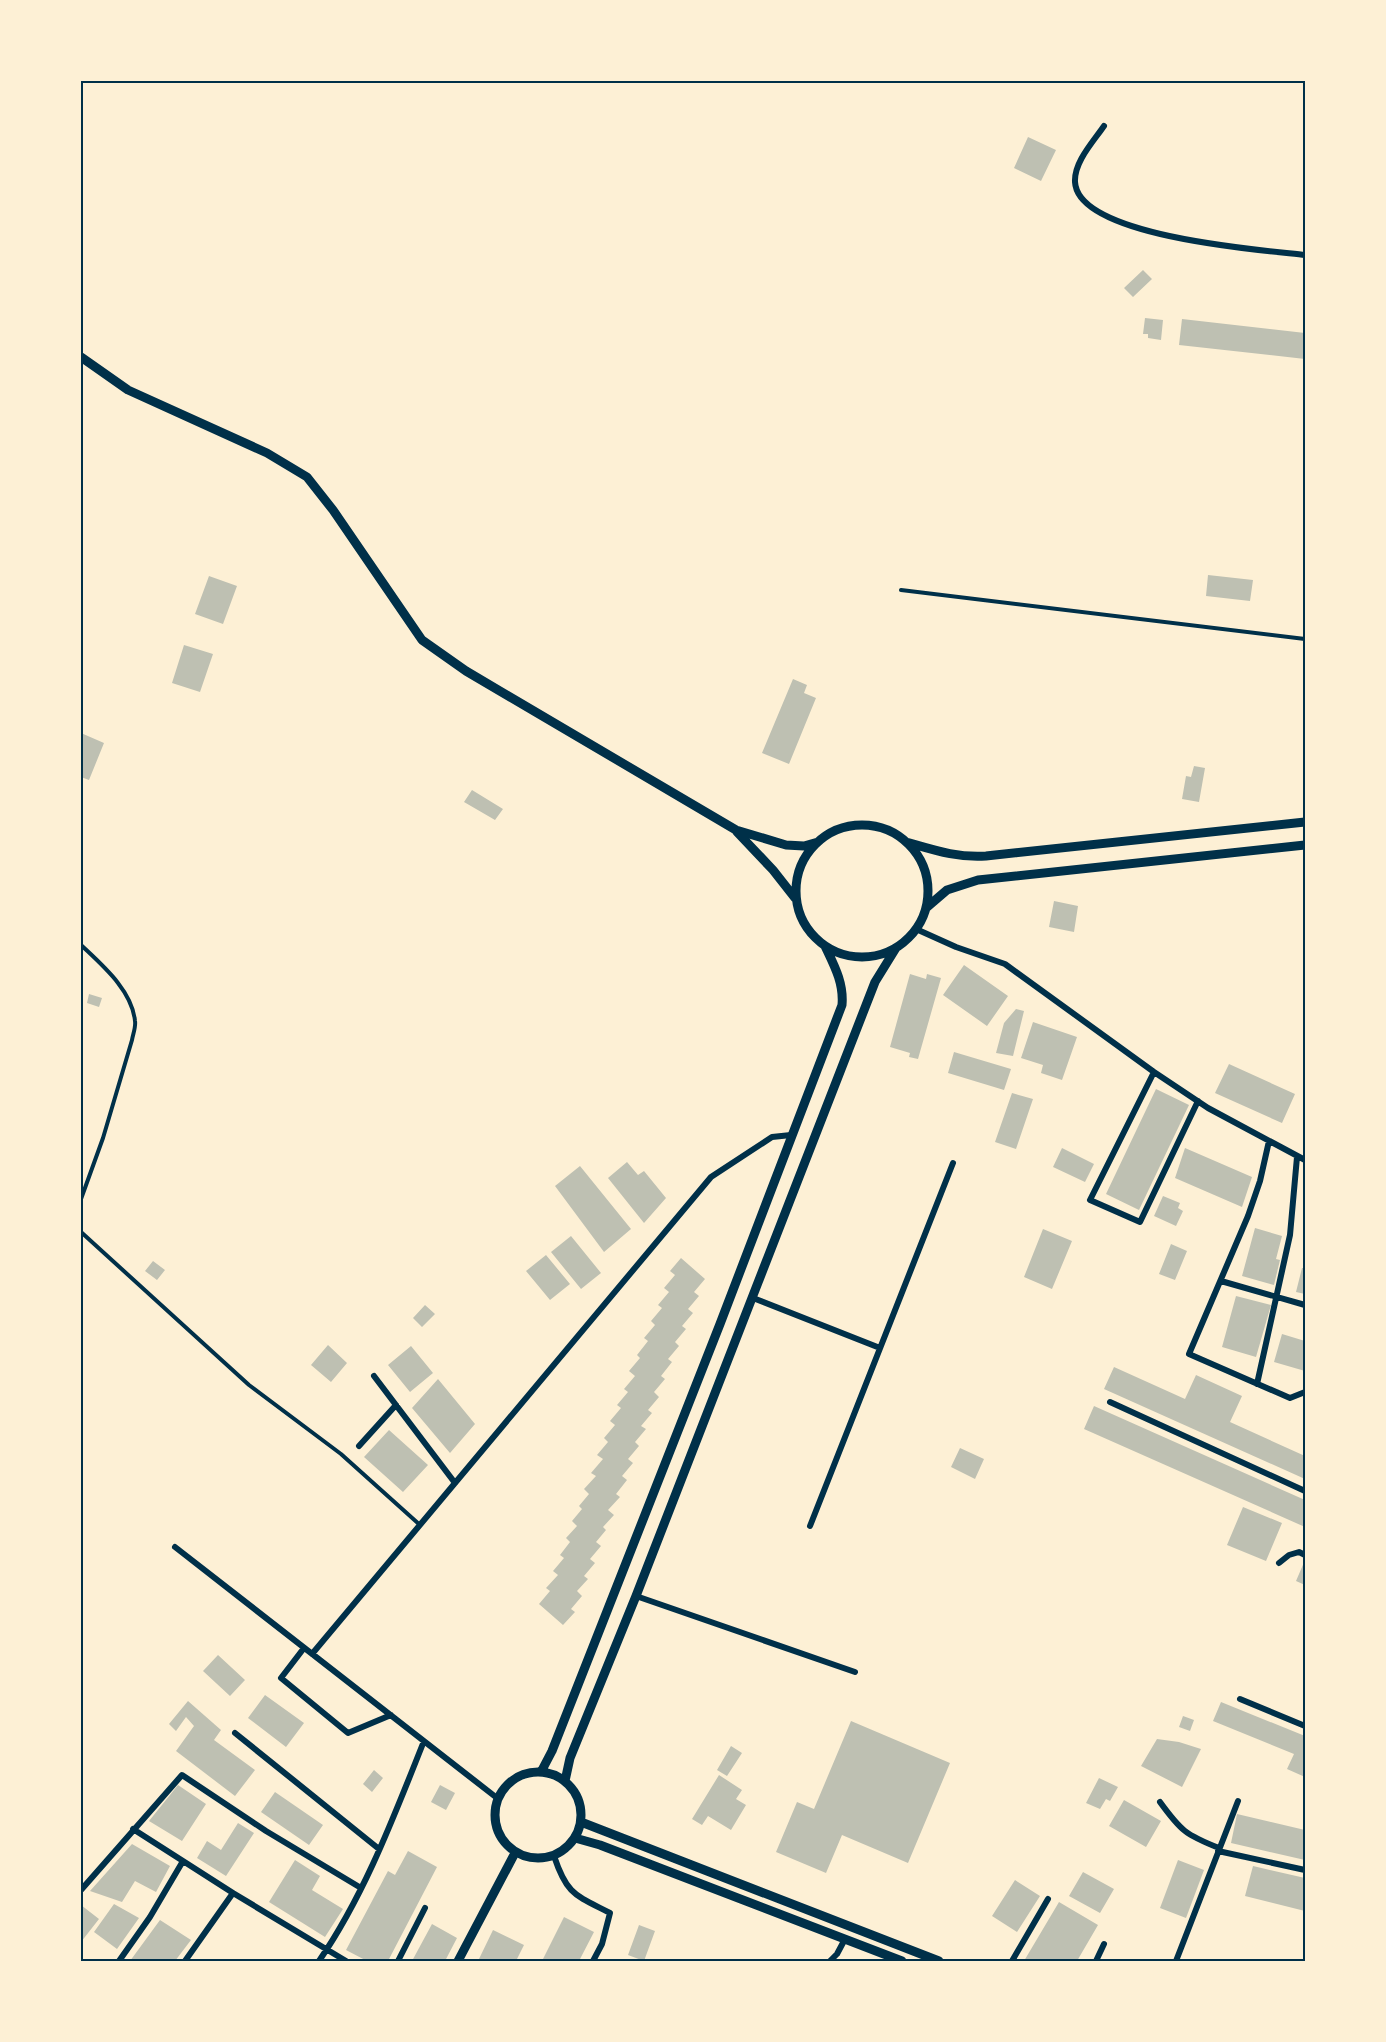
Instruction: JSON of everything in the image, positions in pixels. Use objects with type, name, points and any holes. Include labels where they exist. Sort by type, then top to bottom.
[{"type":"street","points":[[1104,126],[1077,165],[1075,183],[1084,202],[1100,214],[1126,224],[1194,242],[1305,255]]},
{"type":"street","points":[[81,357],[128,390],[267,453],[307,477],[333,510],[422,640],[466,671],[736,830],[786,845],[804,846],[818,842]]},
{"type":"street","points":[[906,842],[946,854],[968,857],[1305,822]]},
{"type":"street","points":[[852,825],[872,825],[890,831],[906,842],[918,855],[925,872],[928,890],[926,908],[916,929],[907,940],[882,954],[860,957],[838,953],[825,946],[811,933],[801,917],[796,900],[800,868],[809,851],[834,831],[852,825]]},
{"type":"street","points":[[736,830],[780,878],[796,900]]},
{"type":"street","points":[[926,908],[947,890],[978,880],[1305,845]]},
{"type":"street","points":[[916,929],[956,947],[1005,964],[1154,1072],[1198,1101],[1305,1160]]},
{"type":"street","points":[[541,1772],[552,1750],[720,1324],[842,1005],[844,993],[841,982],[825,946]]},
{"type":"street","points":[[564,1781],[570,1758],[636,1596],[875,982],[896,948]]},
{"type":"street","points":[[1154,1072],[1090,1200],[1140,1222],[1198,1101]]},
{"type":"street","points":[[312,1654],[711,1177],[772,1137],[791,1135]]},
{"type":"street","points":[[1269,1141],[1260,1181],[1221,1281],[1189,1354],[1290,1398],[1305,1392]]},
{"type":"street","points":[[1257,1384],[1290,1235],[1297,1157]]},
{"type":"street","points":[[810,1526],[953,1162]]},
{"type":"street","points":[[1221,1281],[1305,1305]]},
{"type":"street","points":[[753,1298],[880,1348]]},
{"type":"street","points":[[374,1376],[455,1483]]},
{"type":"street","points":[[1110,1402],[1305,1491]]},
{"type":"street","points":[[359,1446],[396,1406]]},
{"type":"street","points":[[175,1547],[497,1798]]},
{"type":"street","points":[[1279,1563],[1289,1555],[1299,1552],[1305,1555]]},
{"type":"street","points":[[636,1596],[855,1671]]},
{"type":"street","points":[[304,1648],[281,1677],[348,1733],[391,1715]]},
{"type":"street","points":[[1240,1699],[1305,1726]]},
{"type":"street","points":[[235,1733],[379,1849]]},
{"type":"street","points":[[319,1961],[361,1888],[424,1741]]},
{"type":"street","points":[[528,1773],[553,1774],[564,1781],[578,1799],[581,1810],[581,1822],[575,1838],[554,1856],[534,1858],[515,1853],[505,1845],[494,1822],[497,1798],[505,1786],[515,1778],[528,1773]]},
{"type":"street","points":[[81,1890],[182,1775],[266,1831],[361,1888]]},
{"type":"street","points":[[1176,1961],[1238,1801]]},
{"type":"street","points":[[1160,1802],[1184,1832],[1195,1839],[1219,1850],[1305,1870]]},
{"type":"street","points":[[581,1822],[939,1961]]},
{"type":"street","points":[[133,1829],[346,1961]]},
{"type":"street","points":[[575,1838],[902,1961]]},
{"type":"street","points":[[458,1961],[515,1853]]},
{"type":"street","points":[[554,1856],[562,1878],[574,1894],[610,1913],[602,1944],[593,1961]]},
{"type":"street","points":[[119,1961],[150,1917],[183,1861]]},
{"type":"street","points":[[189,1960],[233,1893]]},
{"type":"street","points":[[1012,1961],[1048,1899]]},
{"type":"street","points":[[398,1961],[425,1908]]},
{"type":"street","points":[[830,1961],[838,1958],[845,1939]]},
{"type":"street","points":[[1096,1961],[1104,1944]]},
{"type":"lane","points":[[901,590],[1305,639]]},
{"type":"lane","points":[[81,945],[119,986],[132,1007],[135,1023],[103,1138],[81,1199]]},
{"type":"lane","points":[[81,1232],[249,1385],[341,1454],[420,1525]]},
{"type":"building","points":[[1028,137],[1056,150],[1041,181],[1014,168]]},
{"type":"building","points":[[1143,270],[1152,279],[1133,297],[1124,288]]},
{"type":"building","points":[[1145,318],[1163,320],[1161,340],[1148,338],[1148,334],[1143,334]]},
{"type":"building","points":[[1182,319],[1305,333],[1305,359],[1179,345]]},
{"type":"building","points":[[1208,575],[1253,580],[1250,601],[1206,596]]},
{"type":"building","points":[[209,576],[237,586],[223,624],[195,614]]},
{"type":"building","points":[[184,645],[213,654],[200,692],[172,683]]},
{"type":"building","points":[[793,679],[807,685],[804,693],[816,698],[789,764],[762,753]]},
{"type":"building","points":[[81,733],[104,743],[89,780],[81,777]]},
{"type":"building","points":[[1194,766],[1205,768],[1199,802],[1182,799],[1186,776],[1191,777]]},
{"type":"building","points":[[472,790],[503,809],[495,820],[464,802]]},
{"type":"building","points":[[1054,901],[1078,906],[1074,932],[1049,927]]},
{"type":"building","points":[[964,965],[1008,996],[987,1026],[943,995]]},
{"type":"building","points":[[910,974],[926,979],[927,974],[941,978],[918,1059],[909,1057],[910,1053],[890,1047]]},
{"type":"building","points":[[89,994],[102,998],[99,1007],[87,1003]]},
{"type":"building","points":[[1016,1009],[1024,1011],[1013,1056],[996,1053],[1004,1023]]},
{"type":"building","points":[[1033,1022],[1077,1037],[1062,1080],[1041,1073],[1043,1065],[1021,1058]]},
{"type":"building","points":[[954,1052],[1011,1069],[1004,1090],[948,1073]]},
{"type":"building","points":[[1229,1064],[1295,1094],[1282,1123],[1215,1093]]},
{"type":"building","points":[[1156,1089],[1189,1105],[1139,1210],[1106,1194]]},
{"type":"building","points":[[1012,1093],[1033,1099],[1016,1149],[995,1142]]},
{"type":"building","points":[[1062,1148],[1094,1164],[1085,1182],[1053,1167]]},
{"type":"building","points":[[1185,1148],[1252,1177],[1242,1207],[1175,1178]]},
{"type":"building","points":[[627,1162],[638,1175],[644,1171],[666,1198],[644,1223],[608,1178]]},
{"type":"building","points":[[580,1166],[631,1229],[604,1252],[555,1186]]},
{"type":"building","points":[[1163,1196],[1180,1203],[1178,1208],[1183,1211],[1176,1226],[1154,1216]]},
{"type":"building","points":[[1255,1228],[1282,1236],[1276,1259],[1280,1260],[1274,1285],[1242,1276]]},
{"type":"building","points":[[1043,1229],[1072,1241],[1052,1289],[1024,1277]]},
{"type":"building","points":[[571,1236],[601,1273],[581,1289],[551,1252]]},
{"type":"building","points":[[1171,1244],[1187,1251],[1175,1280],[1159,1274]]},
{"type":"building","points":[[546,1255],[570,1284],[550,1300],[526,1271]]},
{"type":"building","points":[[681,1258],[705,1279],[694,1292],[699,1296],[688,1309],[693,1313],[682,1326],[686,1329],[675,1342],[679,1346],[668,1359],[672,1362],[661,1376],[665,1379],[654,1392],[659,1397],[648,1410],[652,1413],[641,1426],[646,1429],[635,1442],[639,1446],[628,1459],[633,1463],[622,1476],[627,1480],[616,1494],[620,1497],[608,1510],[614,1515],[603,1527],[606,1530],[596,1542],[601,1546],[590,1559],[595,1563],[584,1576],[588,1579],[577,1591],[582,1596],[571,1609],[575,1612],[563,1625],[539,1604],[550,1591],[546,1588],[558,1575],[553,1571],[564,1558],[560,1555],[570,1542],[566,1538],[577,1526],[572,1521],[582,1509],[579,1506],[589,1494],[584,1489],[596,1476],[591,1473],[603,1459],[597,1455],[608,1442],[604,1438],[615,1425],[610,1421],[621,1408],[617,1405],[628,1392],[624,1389],[635,1376],[629,1371],[640,1358],[637,1355],[648,1341],[644,1338],[655,1325],[651,1321],[662,1308],[658,1305],[669,1292],[664,1288],[675,1275],[670,1271]]},
{"type":"building","points":[[153,1261],[165,1270],[157,1280],[145,1271]]},
{"type":"building","points":[[1302,1268],[1305,1268],[1305,1294],[1296,1292]]},
{"type":"building","points":[[1236,1296],[1271,1305],[1256,1357],[1222,1347]]},
{"type":"building","points":[[425,1305],[435,1314],[422,1327],[413,1318]]},
{"type":"building","points":[[1282,1334],[1305,1341],[1305,1371],[1274,1362]]},
{"type":"building","points":[[328,1345],[347,1363],[331,1382],[311,1365]]},
{"type":"building","points":[[411,1346],[433,1373],[410,1392],[388,1365]]},
{"type":"building","points":[[1114,1367],[1185,1399],[1196,1375],[1242,1396],[1230,1422],[1305,1456],[1305,1479],[1104,1389]]},
{"type":"building","points":[[438,1379],[475,1424],[450,1453],[412,1408]]},
{"type":"building","points":[[1094,1406],[1305,1500],[1305,1527],[1084,1429]]},
{"type":"building","points":[[389,1430],[428,1465],[403,1492],[364,1457]]},
{"type":"building","points":[[960,1448],[984,1459],[975,1479],[951,1467]]},
{"type":"building","points":[[1243,1507],[1282,1523],[1266,1561],[1227,1545]]},
{"type":"building","points":[[1305,1560],[1305,1585],[1296,1581]]},
{"type":"building","points":[[218,1655],[245,1680],[230,1696],[203,1671]]},
{"type":"building","points":[[265,1695],[304,1723],[286,1747],[248,1718]]},
{"type":"building","points":[[188,1701],[221,1730],[214,1740],[255,1770],[235,1796],[176,1751],[194,1726],[186,1717],[176,1731],[169,1724]]},
{"type":"building","points":[[1221,1702],[1305,1736],[1305,1777],[1287,1769],[1294,1754],[1213,1721]]},
{"type":"building","points":[[1183,1716],[1194,1720],[1190,1731],[1179,1727]]},
{"type":"building","points":[[851,1721],[950,1763],[908,1863],[842,1835],[826,1873],[776,1852],[797,1802],[814,1809]]},
{"type":"building","points":[[1157,1739],[1179,1742],[1201,1749],[1182,1787],[1141,1766]]},
{"type":"building","points":[[731,1746],[742,1753],[727,1776],[717,1770]]},
{"type":"building","points":[[374,1770],[383,1778],[372,1792],[363,1784]]},
{"type":"building","points":[[719,1775],[742,1790],[736,1799],[746,1805],[731,1830],[708,1816],[702,1825],[692,1819]]},
{"type":"building","points":[[1099,1778],[1118,1787],[1110,1801],[1106,1799],[1100,1809],[1086,1803]]},
{"type":"building","points":[[178,1785],[206,1804],[182,1841],[149,1821]]},
{"type":"building","points":[[440,1785],[455,1793],[446,1810],[431,1802]]},
{"type":"building","points":[[275,1792],[323,1825],[309,1845],[261,1812]]},
{"type":"building","points":[[1124,1800],[1161,1821],[1146,1847],[1109,1826]]},
{"type":"building","points":[[1237,1814],[1305,1830],[1305,1860],[1231,1843]]},
{"type":"building","points":[[238,1823],[254,1833],[226,1876],[197,1858],[207,1841],[221,1850]]},
{"type":"building","points":[[132,1844],[170,1866],[156,1892],[135,1881],[122,1902],[90,1891]]},
{"type":"building","points":[[408,1851],[437,1867],[388,1961],[367,1961],[346,1950],[388,1871],[395,1875]]},
{"type":"building","points":[[295,1860],[320,1876],[312,1890],[343,1909],[325,1937],[269,1902]]},
{"type":"building","points":[[1178,1860],[1204,1870],[1186,1918],[1160,1908]]},
{"type":"building","points":[[1253,1866],[1305,1878],[1305,1911],[1245,1896]]},
{"type":"building","points":[[1083,1872],[1114,1889],[1100,1913],[1069,1896]]},
{"type":"building","points":[[1015,1880],[1040,1896],[1017,1932],[992,1916]]},
{"type":"building","points":[[1059,1902],[1098,1925],[1077,1961],[1024,1961]]},
{"type":"building","points":[[114,1904],[139,1918],[117,1949],[94,1932]]},
{"type":"building","points":[[81,1905],[99,1919],[81,1942]]},
{"type":"building","points":[[564,1917],[594,1932],[579,1961],[542,1961]]},
{"type":"building","points":[[160,1920],[191,1940],[175,1961],[130,1961]]},
{"type":"building","points":[[432,1924],[457,1938],[445,1961],[412,1961]]},
{"type":"building","points":[[639,1925],[655,1931],[644,1961],[628,1955]]},
{"type":"building","points":[[493,1930],[524,1945],[516,1961],[478,1961]]}]
